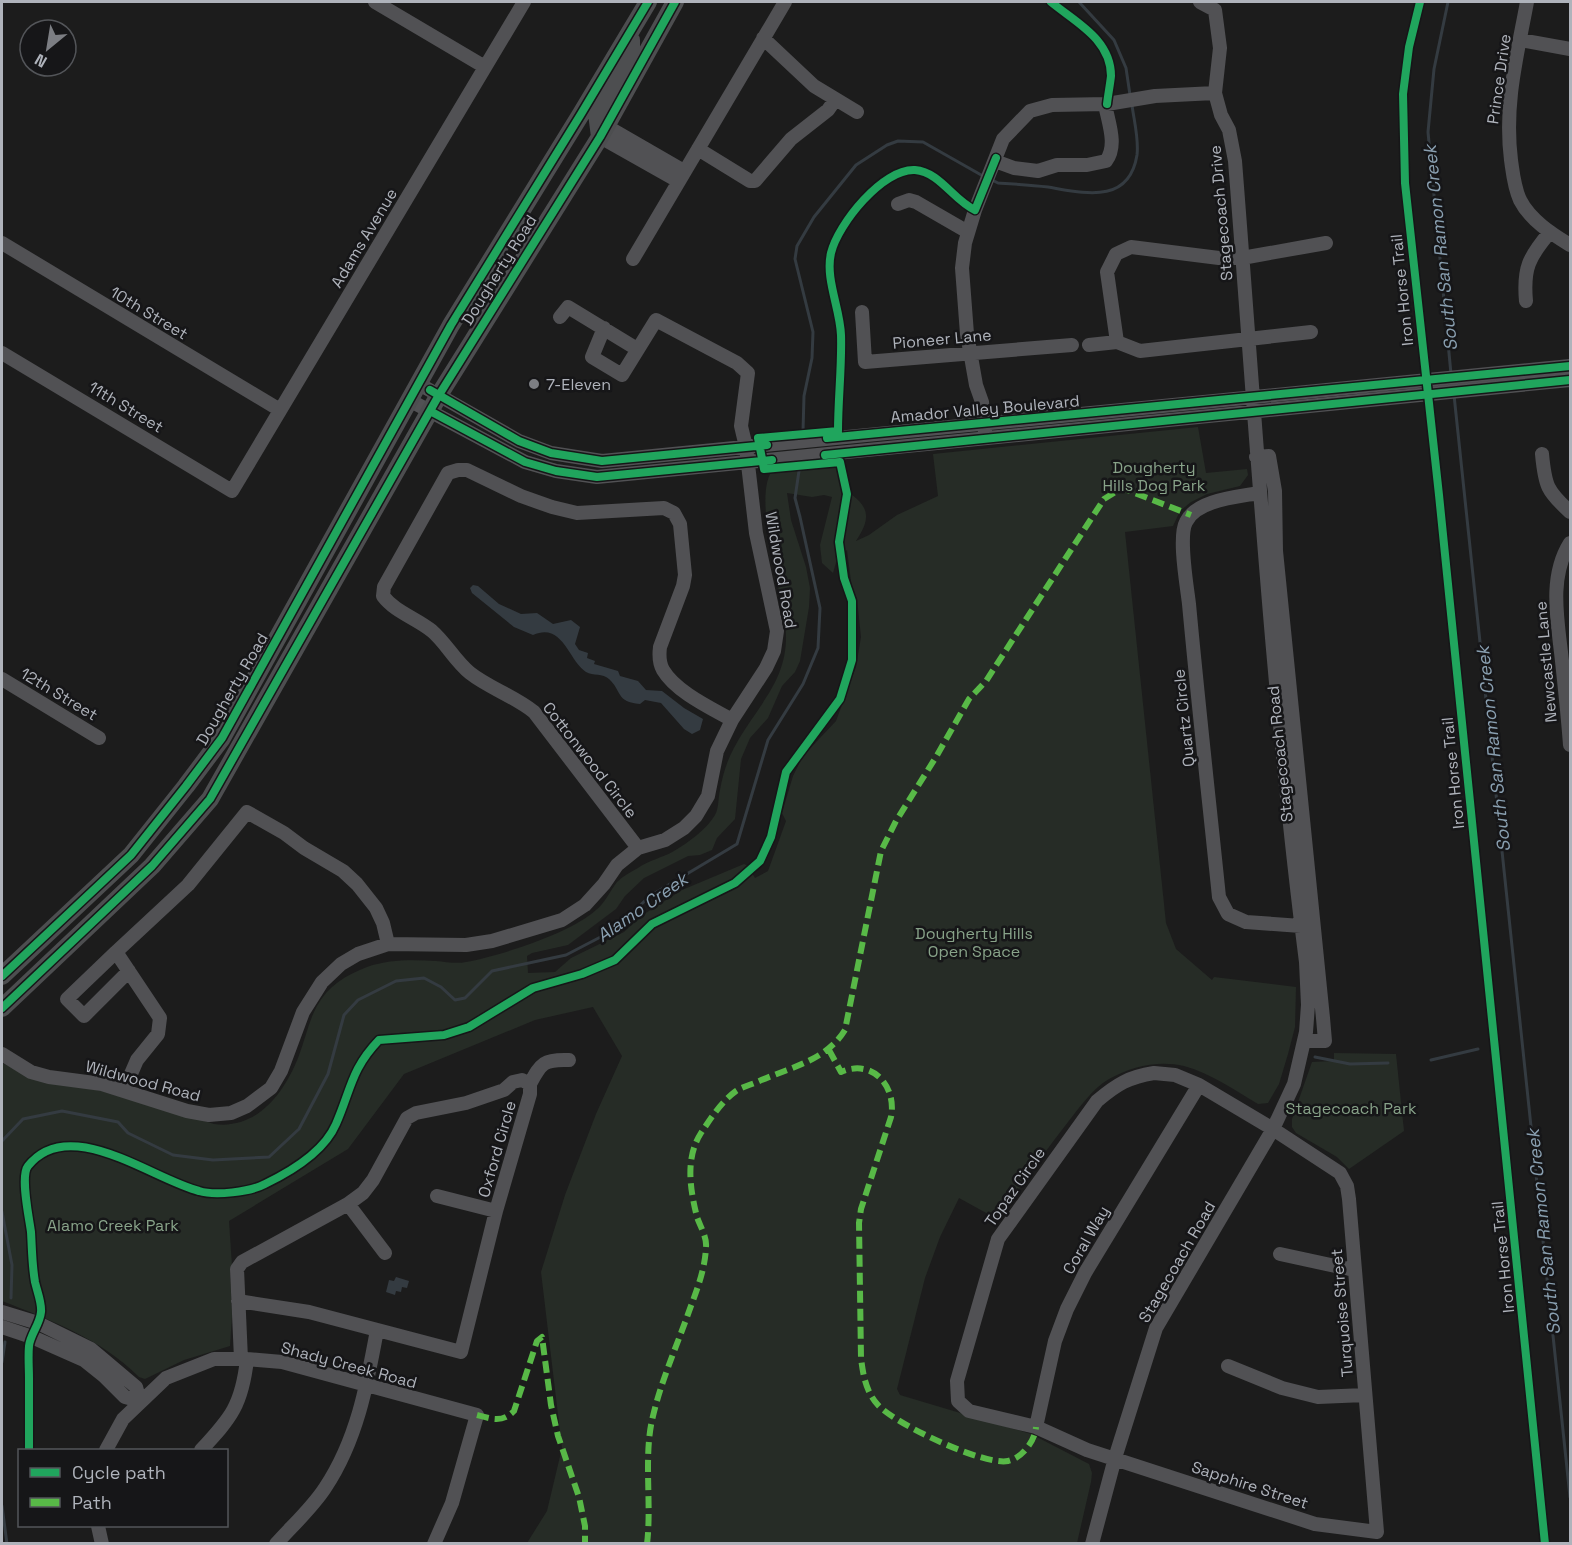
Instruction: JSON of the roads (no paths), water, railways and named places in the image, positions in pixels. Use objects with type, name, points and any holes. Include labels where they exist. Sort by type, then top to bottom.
[{"type":"main road","name":"Dougherty Road","points":[[2,976],[131,855],[222,738],[451,325],[648,2]]},
{"type":"main road","name":"Dougherty Road","points":[[2,1008],[152,866],[210,799],[439,395],[603,132],[675,2]]},
{"type":"main road","points":[[603,132],[597,113],[626,63],[631,50],[632,30]]},
{"type":"main road","points":[[2,992],[28,964],[42,939]]},
{"type":"street","points":[[375,2],[485,67]]},
{"type":"street","name":"Adams Avenue","points":[[232,491],[524,2]]},
{"type":"street","points":[[633,259],[785,2]]},
{"type":"street","name":"Stagecoach Drive","points":[[1200,2],[1215,10],[1220,48],[1215,93],[1221,115],[1229,130],[1234,161],[1254,404]]},
{"type":"street","name":"Prince Drive","points":[[1527,2],[1508,107],[1508,133],[1514,183],[1521,201],[1534,219],[1570,245]]},
{"type":"street","points":[[764,38],[814,86],[857,112]]},
{"type":"street","points":[[1520,40],[1570,49]]},
{"type":"street","points":[[985,430],[982,402],[976,386],[970,353],[962,268],[968,232],[976,205],[1003,139],[1030,111],[1052,105],[1108,103],[1155,96],[1215,93]]},
{"type":"street","points":[[698,149],[750,181],[755,181],[791,139],[828,110],[835,100]]},
{"type":"street","points":[[994,162],[1014,168],[1038,171],[1057,165],[1087,165],[1106,161],[1112,151],[1108,103]]},
{"type":"street","points":[[603,132],[681,176]]},
{"type":"street","points":[[898,204],[909,200],[916,202],[968,232]]},
{"type":"street","points":[[1526,300],[1524,280],[1526,270],[1537,247],[1550,232]]},
{"type":"street","name":"10th Street","points":[[2,243],[280,410]]},
{"type":"street","points":[[1117,342],[1107,272],[1116,254],[1131,247],[1219,258],[1242,258],[1326,243]]},
{"type":"street","points":[[560,317],[568,307],[604,328],[637,349],[622,375],[592,357],[604,328]]},
{"type":"street","name":"Pioneer Lane","points":[[862,312],[865,362],[1072,345]]},
{"type":"street","name":"Wildwood Road","points":[[2,1054],[31,1072],[49,1077],[102,1084],[187,1111],[209,1115],[231,1113],[247,1106],[271,1088],[281,1071],[303,1012],[322,982],[341,964],[358,954],[388,944],[466,945],[492,941],[562,920],[585,905],[617,865],[638,848],[665,840],[684,828],[696,816],[708,796],[717,751],[732,720],[766,668],[774,651],[777,631],[756,533],[746,447],[741,426],[748,373],[737,363],[656,320],[637,349]]},
{"type":"street","points":[[1089,345],[1117,342],[1140,351],[1311,332]]},
{"type":"street","name":"11th Street","points":[[2,353],[232,491]]},
{"type":"street","name":"Amador Valley Boulevard","points":[[419,384],[519,441],[551,453],[602,461],[746,447],[985,430],[1254,404],[1312,398],[1414,381],[1570,366]]},
{"type":"street","points":[[1477,374],[1479,389]]},
{"type":"street","name":"Amador Valley Boulevard","points":[[1312,398],[1414,396],[1570,380]]},
{"type":"street","name":"Amador Valley Boulevard","points":[[409,400],[525,462],[556,471],[597,477],[748,463],[985,430]]},
{"type":"street","name":"Stagecoach Road","points":[[1254,404],[1259,493],[1278,631],[1304,891],[1325,1041],[1304,1041]]},
{"type":"street","points":[[1542,454],[1545,481],[1554,497],[1570,512]]},
{"type":"street","name":"Stagecoach Road","points":[[1256,457],[1269,456],[1272,467],[1275,491],[1278,631]]},
{"type":"street","name":"Cottonwood Circle","points":[[638,848],[534,712],[472,675],[458,663],[434,632],[415,618],[390,606],[383,596],[384,587],[448,473],[466,470],[521,496],[578,513],[664,508],[674,513],[680,524],[685,575],[660,647],[659,658],[663,669],[674,683],[700,702],[732,720]]},
{"type":"street","name":"Quartz Circle","points":[[1259,493],[1223,499],[1199,509],[1186,520],[1183,542],[1191,628],[1219,897],[1228,914],[1246,922],[1301,926]]},
{"type":"street","name":"Newcastle Lane","points":[[1570,543],[1559,570],[1556,598],[1570,745]]},
{"type":"street","name":"12th Street","points":[[2,679],[99,738]]},
{"type":"street","points":[[129,971],[84,1016],[67,999],[188,885],[247,812],[343,871],[357,884],[376,908],[383,923],[388,944]]},
{"type":"street","name":"Stagecoach Road","points":[[1092,1544],[1115,1458],[1156,1328],[1273,1129],[1294,1084],[1304,1041],[1308,1005],[1301,926],[1304,891]]},
{"type":"street","points":[[116,952],[160,1018],[158,1034],[137,1060],[124,1090]]},
{"type":"street","points":[[530,1084],[538,1068],[550,1059],[569,1060]]},
{"type":"street","name":"Topaz Circle","points":[[1115,1458],[1087,1450],[1036,1427],[969,1411],[958,1401],[957,1381],[998,1239],[1097,1101],[1113,1087],[1132,1077],[1154,1073],[1175,1075],[1199,1085],[1273,1129]]},
{"type":"street","name":"Oxford Circle","points":[[202,1449],[228,1421],[240,1400],[244,1385],[244,1359],[238,1301],[237,1269],[242,1262],[348,1204],[363,1193],[373,1180],[407,1118],[416,1113],[466,1103],[504,1090],[513,1082],[522,1080],[530,1084],[530,1094],[496,1211],[461,1352],[309,1312],[238,1301]]},
{"type":"street","name":"Coral Way","points":[[1036,1427],[1055,1341],[1084,1272],[1199,1085]]},
{"type":"street","name":"Turquoise Street","points":[[1273,1129],[1340,1173],[1347,1186],[1377,1532]]},
{"type":"street","points":[[437,1196],[496,1211]]},
{"type":"street","points":[[348,1204],[385,1253]]},
{"type":"street","points":[[1280,1254],[1354,1270]]},
{"type":"street","points":[[2,1311],[38,1323],[91,1349],[136,1387],[140,1401]]},
{"type":"street","points":[[2,1327],[32,1337],[84,1360],[125,1397],[140,1401]]},
{"type":"street","points":[[276,1544],[325,1489],[345,1452],[366,1386],[377,1330]]},
{"type":"street","name":"Shady Creek Road","points":[[107,1449],[123,1419],[166,1378],[214,1359],[282,1362],[477,1415],[452,1503],[434,1544]]},
{"type":"street","points":[[1228,1366],[1282,1388],[1318,1397],[1365,1395]]},
{"type":"street","name":"Sapphire Street","points":[[1115,1458],[1315,1524],[1377,1532]]},
{"type":"street","points":[[98,1527],[102,1544]]},
{"type":"waterway","name":"Alamo Creek","points":[[1079,2],[1114,40],[1126,68],[1130,95]]},
{"type":"waterway","name":"South San Ramon Creek","points":[[1448,2],[1434,69],[1428,132],[1451,374]]},
{"type":"waterway","name":"Alamo Creek","points":[[992,180],[998,183],[1042,186],[1076,192],[1090,193],[1115,189],[1125,182],[1132,171],[1137,155],[1137,136],[1132,105]]},
{"type":"waterway","name":"Alamo Creek","points":[[803,431],[804,396],[812,358],[813,332],[795,259],[797,246],[814,217],[856,165],[887,145],[898,141],[923,142],[983,176]]},
{"type":"waterway","name":"South San Ramon Creek","points":[[1454,395],[1570,1497]]},
{"type":"waterway","name":"Alamo Creek","points":[[2,1141],[23,1119],[62,1111],[118,1122],[128,1133],[173,1155],[213,1160],[269,1157],[299,1129],[328,1074],[344,1015],[358,1000],[396,981],[424,978],[441,987],[455,1000],[465,998],[492,971],[566,955],[614,930],[650,896],[737,844],[768,740],[803,684],[818,648],[820,608],[795,498],[799,471]]},
{"type":"waterway","points":[[1431,1060],[1478,1049]]},
{"type":"waterway","points":[[1315,1057],[1350,1064],[1388,1063]]},
{"type":"waterway","name":"Alamo Creek","points":[[2,1212],[12,1265],[11,1298]]},
{"type":"waterway","name":"Alamo Creek","points":[[2,1362],[5,1342]]},
{"type":"waterway","name":"Alamo Creek","points":[[2,1506],[7,1544]]},
{"type":"place","name":"7-Eleven","points":[[534,384]]},
{"type":"park label","name":"Dougherty Hills Dog Park","points":[[1154,476]]},
{"type":"park label","name":"Dougherty Hills Open Space","points":[[974,942]]},
{"type":"park label","name":"Stagecoach Park","points":[[1351,1108]]},
{"type":"park label","name":"Alamo Creek Park","points":[[113,1225]]}]
